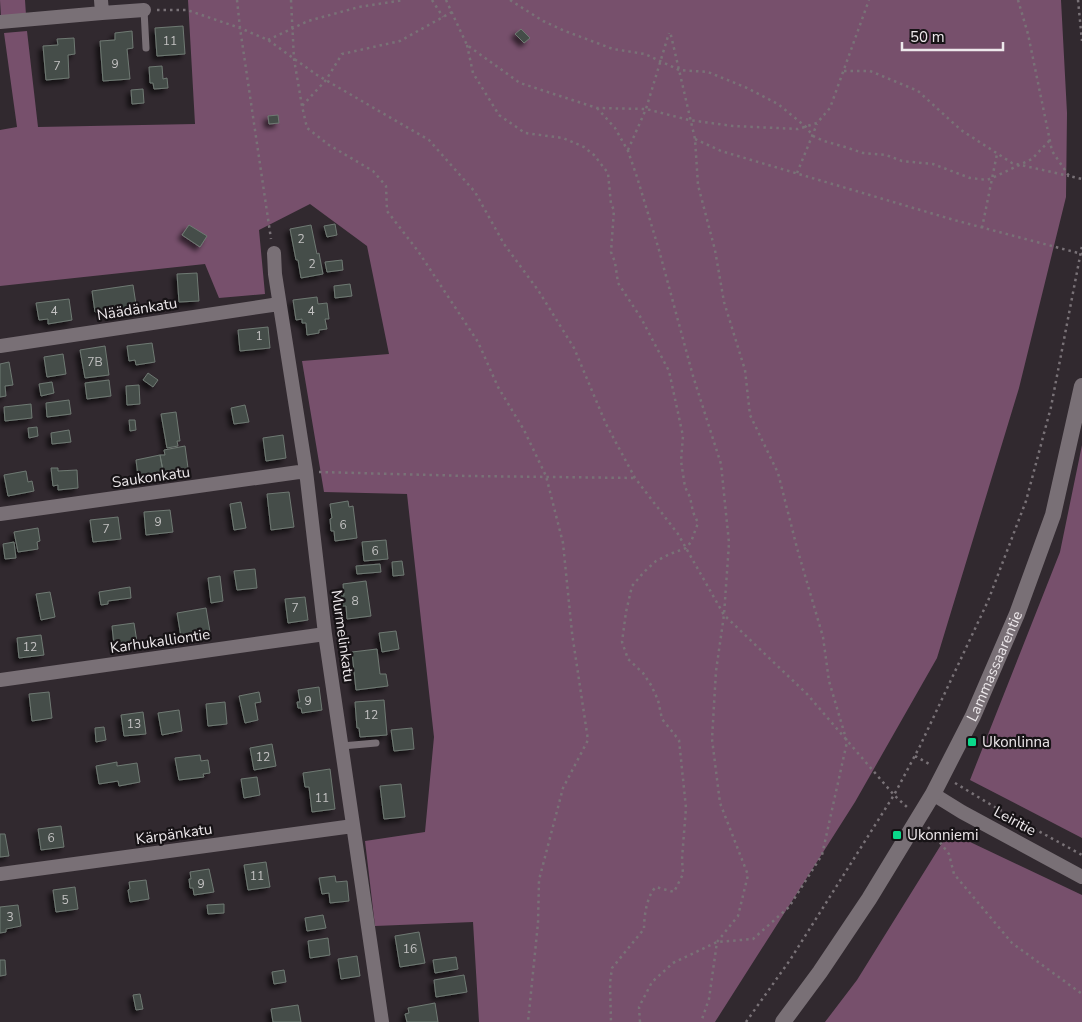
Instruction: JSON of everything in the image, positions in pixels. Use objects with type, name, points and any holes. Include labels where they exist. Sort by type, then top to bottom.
[{"type":"street","points":[[0,22],[101,6],[144,10]]},
{"type":"street","name":"Murmelinkatu","points":[[274,253],[279,304],[306,471],[325,634],[382,1022]]},
{"type":"street","name":"Näädänkatu","points":[[0,346],[279,304]]},
{"type":"street","name":"Lammassaarentie","points":[[783,1022],[820,972],[869,899],[933,794],[973,716],[1017,614],[1053,515],[1082,386]]},
{"type":"street","name":"Saukonkatu","points":[[0,514],[306,471]]},
{"type":"street","name":"Karhukalliontie","points":[[0,680],[325,634]]},
{"type":"street","name":"Leiritie","points":[[933,794],[962,812],[1082,877]]},
{"type":"street","name":"Kärpänkatu","points":[[0,874],[353,826]]},
{"type":"lane","points":[[144,10],[146,48]]},
{"type":"lane","points":[[342,746],[376,743]]},
{"type":"path","points":[[237,0],[274,253]]},
{"type":"path","points":[[292,0],[294,59],[307,128],[329,146],[373,172],[386,186],[387,212],[418,251],[478,342],[498,387],[524,430],[546,476],[563,543],[572,633],[588,740],[563,788],[539,880],[538,923],[528,1022]]},
{"type":"path","points":[[268,40],[308,21],[359,7],[404,0]]},
{"type":"path","points":[[432,0],[443,17]]},
{"type":"path","points":[[446,0],[467,45],[473,73],[499,115],[525,133],[563,138],[584,147],[594,155],[608,173],[610,204],[614,210],[611,252],[616,262],[618,283],[641,318],[669,371],[683,436],[680,461],[692,512],[698,523],[686,548],[656,561],[632,586],[626,612],[622,642],[628,659],[643,673],[651,685],[658,700],[662,718],[679,740],[686,808],[682,874],[674,892],[656,887],[652,891],[644,921],[644,929],[612,968],[610,983],[611,1022]]},
{"type":"path","points":[[510,0],[543,21],[565,32],[614,49],[645,54],[679,70],[708,72],[747,88],[778,104],[806,127],[813,136],[863,153],[886,155],[902,160],[933,164],[970,178],[987,180],[1032,159],[1050,140]]},
{"type":"path","points":[[797,173],[817,123],[830,108],[869,0]]},
{"type":"path","points":[[1018,0],[1028,34],[1052,151],[1069,176]]},
{"type":"path","points":[[1078,0],[1082,41]]},
{"type":"path","points":[[144,10],[187,10],[240,28],[268,40],[326,80],[429,140],[475,192],[504,244],[538,290],[574,348],[606,424],[635,478],[678,534],[724,615],[807,694],[894,795],[934,833],[949,854],[954,874],[1012,943],[1082,994]]},
{"type":"path","points":[[302,106],[326,80],[342,54],[400,41],[452,12]]},
{"type":"path","points":[[628,151],[646,108],[670,31],[689,120],[695,139],[698,185],[715,250],[724,302],[745,370],[750,415],[778,473],[797,548],[823,637],[829,681],[847,742],[822,855],[789,907],[753,939],[717,942],[673,963],[652,982],[639,1007],[640,1022]]},
{"type":"path","points":[[467,45],[520,83],[598,108],[646,108],[689,120],[742,126],[798,129],[817,123]]},
{"type":"path","points":[[844,71],[870,71],[918,91],[961,130],[1012,163],[1082,179]]},
{"type":"path","points":[[598,108],[615,128],[628,151],[659,250],[693,376],[721,464],[729,542],[724,615],[716,671],[712,739],[720,803],[748,875],[738,916],[717,942],[709,999],[701,1022]]},
{"type":"path","points":[[695,139],[721,151],[982,228],[1081,254]]},
{"type":"path","points":[[982,228],[997,154]]},
{"type":"path","points":[[746,1022],[790,960],[894,795],[915,756],[988,601],[1026,502],[1051,407],[1082,246]]},
{"type":"path","points":[[306,471],[469,476],[635,478]]},
{"type":"path","points":[[915,756],[993,806],[1082,855]]},
{"type":"shaded area","points":[[0,0],[25,0],[26,15],[1,17]]},
{"type":"shaded area","points":[[188,0],[1061,0],[1067,113],[1066,197],[1019,388],[937,658],[855,802],[715,1022],[479,1022],[473,922],[375,926],[365,841],[425,832],[434,737],[407,494],[324,492],[302,361],[389,354],[367,246],[310,204],[259,230],[265,294],[219,298],[205,264],[0,286],[0,130],[17,127],[4,33],[27,31],[38,127],[195,124]]},
{"type":"shaded area","points":[[1082,445],[1082,838],[970,780],[1060,552]]},
{"type":"shaded area","points":[[949,832],[1082,895],[1082,1022],[825,1022],[857,980]]},
{"type":"building","points":[[183,26],[185,54],[157,56],[155,28]]},
{"type":"building","points":[[521,29],[530,38],[524,43],[515,34]]},
{"type":"building","points":[[132,31],[133,48],[127,49],[130,79],[103,81],[100,41],[115,40],[115,33]]},
{"type":"building","points":[[74,38],[75,54],[68,55],[69,78],[46,80],[43,46],[58,45],[57,39]]},
{"type":"building","points":[[162,66],[163,79],[167,78],[168,88],[154,89],[153,83],[150,83],[149,67]]},
{"type":"building","points":[[143,89],[144,103],[132,104],[131,90]]},
{"type":"building","points":[[278,115],[279,123],[269,124],[268,116]]},
{"type":"building","points":[[335,224],[337,235],[327,237],[324,226]]},
{"type":"building","points":[[189,225],[207,236],[200,247],[182,235]]},
{"type":"building","points":[[311,225],[323,274],[301,278],[290,229]]},
{"type":"building","points":[[342,260],[343,270],[327,272],[325,262]]},
{"type":"building","points":[[197,273],[199,301],[179,302],[177,274]]},
{"type":"building","points":[[350,284],[352,296],[335,298],[334,286]]},
{"type":"building","points":[[133,285],[137,311],[109,315],[108,310],[95,312],[92,291]]},
{"type":"building","points":[[317,297],[318,304],[327,303],[329,319],[325,319],[327,329],[319,330],[319,333],[307,335],[306,323],[302,323],[302,319],[296,320],[293,300]]},
{"type":"building","points":[[69,299],[72,320],[48,324],[48,319],[39,320],[36,303]]},
{"type":"building","points":[[268,327],[270,348],[240,351],[238,330]]},
{"type":"building","points":[[152,343],[155,362],[136,365],[135,360],[129,361],[127,346]]},
{"type":"building","points":[[105,346],[109,375],[85,378],[80,350]]},
{"type":"building","points":[[63,354],[66,374],[47,377],[44,357]]},
{"type":"building","points":[[9,362],[13,385],[5,386],[6,396],[0,397],[0,364]]},
{"type":"building","points":[[148,373],[158,380],[153,387],[143,380]]},
{"type":"building","points":[[109,380],[111,396],[87,399],[85,383]]},
{"type":"building","points":[[52,382],[54,393],[41,396],[39,384]]},
{"type":"building","points":[[139,385],[140,404],[127,405],[126,386]]},
{"type":"building","points":[[69,400],[71,414],[47,417],[46,403]]},
{"type":"building","points":[[31,404],[32,418],[5,421],[4,407]]},
{"type":"building","points":[[245,405],[249,422],[234,424],[231,408]]},
{"type":"building","points":[[176,412],[180,441],[177,441],[178,446],[167,448],[161,414]]},
{"type":"building","points":[[129,420],[135,420],[136,430],[130,431]]},
{"type":"building","points":[[37,427],[38,436],[29,438],[28,428]]},
{"type":"building","points":[[69,430],[71,442],[52,444],[51,433]]},
{"type":"building","points":[[283,435],[286,458],[266,461],[263,438]]},
{"type":"building","points":[[185,446],[188,468],[163,472],[160,455],[165,455],[164,450]]},
{"type":"building","points":[[160,455],[164,475],[144,478],[144,475],[138,476],[136,460]]},
{"type":"building","points":[[51,468],[58,468],[58,471],[77,470],[78,488],[58,490],[58,485],[53,486]]},
{"type":"building","points":[[26,471],[28,482],[32,481],[34,491],[8,496],[4,475]]},
{"type":"building","points":[[289,492],[294,527],[271,530],[267,494]]},
{"type":"building","points":[[348,501],[349,507],[353,506],[357,538],[335,541],[334,531],[331,531],[330,504]]},
{"type":"building","points":[[241,502],[246,528],[234,530],[230,504]]},
{"type":"building","points":[[170,510],[173,532],[146,535],[144,512]]},
{"type":"building","points":[[118,517],[121,539],[93,542],[90,520]]},
{"type":"building","points":[[38,528],[40,541],[37,542],[38,549],[18,552],[14,532]]},
{"type":"building","points":[[386,540],[388,559],[364,561],[362,542]]},
{"type":"building","points":[[14,542],[16,558],[5,559],[3,544]]},
{"type":"building","points":[[402,561],[404,575],[393,576],[392,562]]},
{"type":"building","points":[[380,564],[381,572],[357,574],[356,566]]},
{"type":"building","points":[[255,569],[257,588],[237,590],[234,571]]},
{"type":"building","points":[[220,576],[223,601],[211,603],[208,578]]},
{"type":"building","points":[[366,581],[371,616],[347,619],[346,606],[342,606],[341,596],[344,596],[343,584]]},
{"type":"building","points":[[130,587],[131,598],[108,601],[108,604],[101,605],[99,592]]},
{"type":"building","points":[[50,592],[55,617],[41,620],[36,594]]},
{"type":"building","points":[[305,597],[308,620],[288,623],[285,599]]},
{"type":"building","points":[[206,608],[210,632],[181,637],[177,613]]},
{"type":"building","points":[[134,623],[137,642],[114,645],[112,626]]},
{"type":"building","points":[[396,631],[399,649],[382,652],[379,633]]},
{"type":"building","points":[[41,635],[44,655],[19,658],[17,638]]},
{"type":"building","points":[[377,649],[380,674],[386,674],[388,686],[356,690],[352,652]]},
{"type":"building","points":[[319,687],[322,710],[302,713],[301,708],[298,708],[297,702],[300,702],[298,690]]},
{"type":"building","points":[[49,692],[52,718],[32,721],[29,694]]},
{"type":"building","points":[[259,692],[261,702],[255,703],[258,720],[245,723],[239,696]]},
{"type":"building","points":[[384,700],[387,735],[360,737],[359,728],[357,728],[355,702]]},
{"type":"building","points":[[225,702],[227,724],[208,726],[206,704]]},
{"type":"building","points":[[179,710],[182,731],[162,735],[158,713]]},
{"type":"building","points":[[143,712],[146,734],[124,736],[121,715]]},
{"type":"building","points":[[104,727],[106,740],[96,742],[95,728]]},
{"type":"building","points":[[412,728],[414,749],[394,751],[391,730]]},
{"type":"building","points":[[272,744],[276,766],[254,770],[250,748]]},
{"type":"building","points":[[200,755],[201,761],[208,760],[210,773],[203,774],[204,777],[179,780],[175,758]]},
{"type":"building","points":[[117,762],[117,766],[137,763],[140,782],[119,786],[118,781],[99,784],[96,766]]},
{"type":"building","points":[[330,769],[335,809],[312,812],[309,787],[305,787],[303,773]]},
{"type":"building","points":[[257,777],[260,795],[244,798],[241,779]]},
{"type":"building","points":[[401,784],[405,817],[384,819],[380,786]]},
{"type":"building","points":[[61,826],[64,847],[41,850],[38,829]]},
{"type":"building","points":[[0,834],[5,834],[9,856],[0,857]]},
{"type":"building","points":[[266,862],[270,887],[248,890],[244,865]]},
{"type":"building","points":[[209,869],[214,892],[194,895],[193,888],[190,888],[190,872]]},
{"type":"building","points":[[335,876],[336,882],[347,881],[349,901],[330,903],[329,893],[322,894],[319,878]]},
{"type":"building","points":[[146,880],[149,899],[130,902],[129,882]]},
{"type":"building","points":[[75,887],[78,909],[56,912],[53,890]]},
{"type":"building","points":[[224,904],[224,913],[208,914],[207,905]]},
{"type":"building","points":[[18,905],[21,926],[6,929],[6,932],[0,933],[0,907]]},
{"type":"building","points":[[323,915],[326,928],[307,931],[305,918]]},
{"type":"building","points":[[419,932],[425,963],[400,967],[395,936]]},
{"type":"building","points":[[328,938],[330,955],[310,958],[308,941]]},
{"type":"building","points":[[357,956],[360,976],[341,979],[338,959]]},
{"type":"building","points":[[456,957],[458,969],[435,973],[433,960]]},
{"type":"building","points":[[0,960],[5,960],[6,975],[0,976]]},
{"type":"building","points":[[284,970],[286,982],[274,984],[272,972]]},
{"type":"building","points":[[464,975],[467,992],[436,997],[434,980]]},
{"type":"building","points":[[140,994],[143,1009],[136,1010],[133,995]]},
{"type":"building","points":[[435,1003],[438,1022],[407,1022],[405,1014],[409,1013],[408,1008]]},
{"type":"building","points":[[298,1005],[301,1022],[273,1022],[271,1009]]},
{"type":"place","name":"Ukonlinna","points":[[972,742]]},
{"type":"place","name":"Ukonniemi","points":[[897,835]]}]
